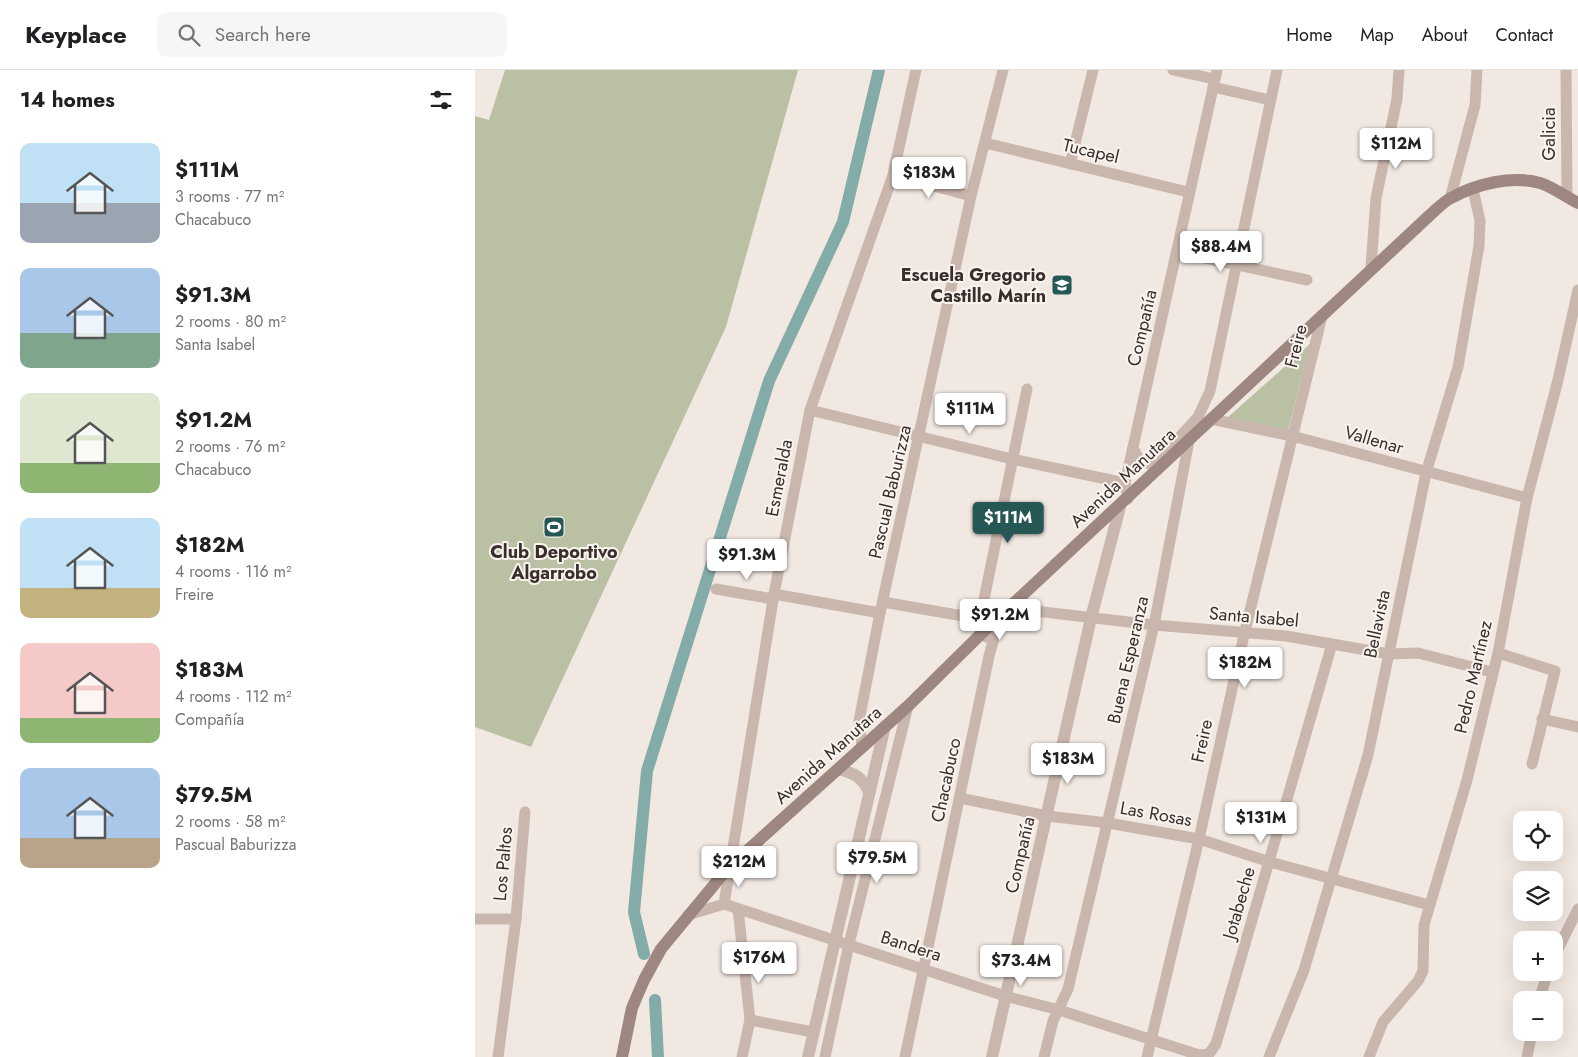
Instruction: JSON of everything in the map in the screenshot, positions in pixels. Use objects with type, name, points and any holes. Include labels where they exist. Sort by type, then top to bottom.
[{"type":"main road","name":"Avenida Manutara","points":[[622,1057],[633,1008],[644,980],[661,949],[728,868],[908,706],[982,625],[1005,613],[1124,503],[1159,467],[1189,441],[1371,268],[1450,198],[1473,189],[1499,182],[1520,180],[1541,184],[1572,200]]},
{"type":"street","name":"Esmeralda","points":[[724,904],[728,868],[773,597],[810,410],[893,175],[916,70]]},
{"type":"street","name":"Pascual Baburizza","points":[[862,747],[859,721],[880,614],[971,196],[1003,70]]},
{"type":"street","points":[[1070,164],[1093,70]]},
{"type":"street","points":[[1173,70],[1215,79],[1270,100]]},
{"type":"street","points":[[1133,448],[1140,461],[1159,467],[1165,453],[1198,417],[1210,391],[1277,70]]},
{"type":"street","points":[[1371,268],[1376,198],[1397,99],[1399,70]]},
{"type":"street","points":[[1450,198],[1475,105],[1477,70]]},
{"type":"street","name":"Galicia","points":[[1566,70],[1566,162],[1572,200]]},
{"type":"street","name":"Compañía","points":[[992,1057],[1091,618],[1110,544],[1124,503],[1125,483],[1177,252],[1188,192],[1215,79]]},
{"type":"street","name":"Tucapel","points":[[985,143],[1188,192]]},
{"type":"street","points":[[1566,162],[1578,161]]},
{"type":"street","points":[[893,175],[971,196]]},
{"type":"street","name":"Bellavista","points":[[1269,1057],[1303,970],[1330,877],[1349,823],[1367,755],[1426,473],[1458,368],[1477,255],[1480,221],[1473,189]]},
{"type":"street","points":[[1177,252],[1307,280]]},
{"type":"street","name":"Pedro Martínez","points":[[1369,1057],[1383,1022],[1418,981],[1423,971],[1423,925],[1467,780],[1498,653],[1527,498],[1558,380],[1578,290]]},
{"type":"street","name":"Freire","points":[[1147,1057],[1199,840],[1243,634],[1322,316]]},
{"type":"street","name":"Chacabuco","points":[[989,656],[982,625],[1012,459],[1027,389]]},
{"type":"street","points":[[810,410],[1012,459],[1125,483]]},
{"type":"street","name":"Vallenar","points":[[1211,419],[1292,436],[1426,473],[1527,498]]},
{"type":"street","name":"Buena Esperanza","points":[[1044,1057],[1053,1021],[1068,989],[1108,823],[1154,626],[1189,441]]},
{"type":"street","points":[[1095,529],[1104,534],[1110,544]]},
{"type":"street","points":[[716,589],[880,614]]},
{"type":"street","points":[[883,602],[982,625]]},
{"type":"street","name":"Chacabuco","points":[[905,1057],[925,969],[989,656],[1005,613]]},
{"type":"street","name":"Santa Isabel","points":[[1005,613],[1091,618],[1154,626],[1286,636],[1389,654],[1419,653],[1492,672]]},
{"type":"street","name":"Jotabeche","points":[[1209,1054],[1216,1044],[1332,644]]},
{"type":"street","points":[[1498,653],[1555,671],[1532,764]]},
{"type":"street","points":[[825,1057],[849,944],[908,706]]},
{"type":"street","points":[[1542,719],[1578,727]]},
{"type":"street","points":[[808,1057],[885,726]]},
{"type":"street","points":[[838,769],[855,773],[865,782],[869,792]]},
{"type":"street","name":"Las Rosas","points":[[960,798],[1047,816],[1108,823],[1199,840],[1270,862],[1429,905]]},
{"type":"street","name":"Los Paltos","points":[[498,1057],[515,919],[525,812]]},
{"type":"street","points":[[688,915],[724,904]]},
{"type":"street","name":"Bandera","points":[[724,904],[1005,996],[1059,1010],[1199,1055],[1209,1054]]},
{"type":"street","points":[[738,909],[750,1020],[742,1057]]},
{"type":"street","points":[[1563,939],[1578,909]]},
{"type":"street","name":"Los Paltos","points":[[475,919],[515,919]]},
{"type":"street","points":[[750,1020],[813,1032]]},
{"type":"street","points":[[1527,1057],[1530,1041]]},
{"type":"green space","name":"Club Deportivo Algarrobo","points":[[505,70],[798,70],[726,327],[531,747],[475,727],[475,116],[489,120]]},
{"type":"green space","points":[[1310,344],[1287,434],[1227,418]]},
{"type":"waterway","points":[[644,954],[634,912],[647,771],[769,381],[843,222],[879,70]]},
{"type":"waterway","points":[[655,1000],[658,1057]]},
{"type":"place","name":"Escuela Gregorio Castillo Marín","points":[[1062,285]]},
{"type":"place","name":"Club Deportivo Algarrobo","points":[[554,527]]}]
